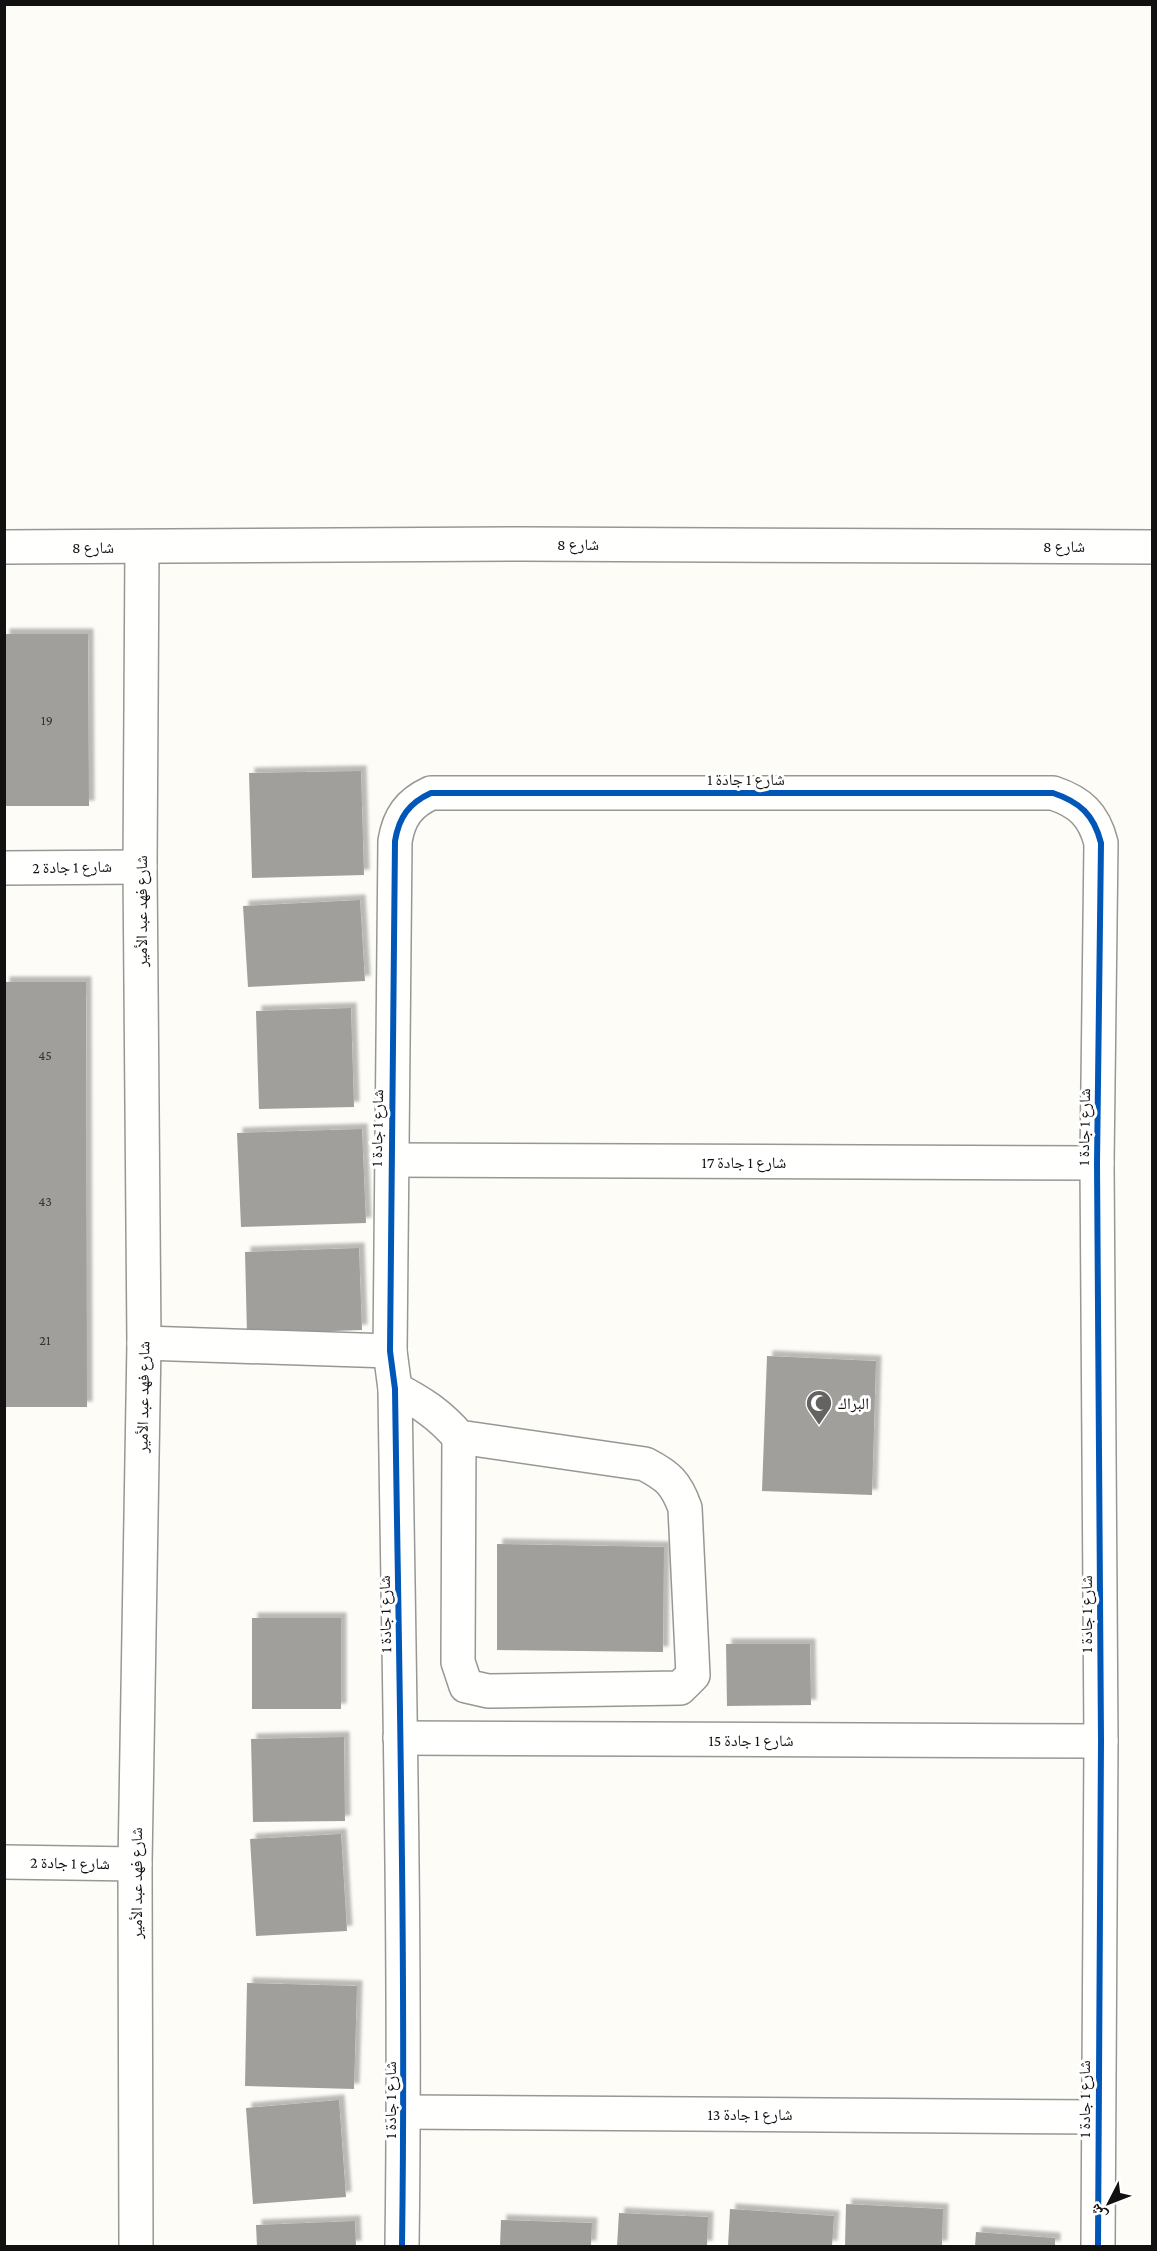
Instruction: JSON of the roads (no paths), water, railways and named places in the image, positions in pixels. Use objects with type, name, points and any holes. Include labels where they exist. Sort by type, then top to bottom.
[{"type":"street","name":"شارع 8","points":[[4,547],[511,544],[1152,546]]},
{"type":"street","name":"شارع فهد عبد الأمير","points":[[136,2247],[135,1864],[144,1342],[140,867],[142,547]]},
{"type":"street","name":"شارع 1 جادة 1","points":[[402,2247],[404,2112],[400,1738],[395,1389],[390,1351],[390,1160],[395,841],[398,825],[405,811],[417,800],[431,793],[1053,793],[1071,798],[1086,810],[1096,825],[1101,843],[1097,1163],[1101,1741],[1098,2247]]},
{"type":"street","name":"شارع 1 جادة 2","points":[[4,868],[140,867]]},
{"type":"street","name":"شارع 1 جادة 17","points":[[390,1160],[1097,1163]]},
{"type":"street","points":[[144,1342],[390,1351]]},
{"type":"street","points":[[395,1389],[423,1403],[443,1419],[459,1437],[645,1464],[663,1473],[678,1488],[685,1508],[693,1675],[680,1688],[488,1691],[466,1686],[458,1662],[459,1437]]},
{"type":"street","name":"شارع 1 جادة 15","points":[[400,1738],[1101,1741]]},
{"type":"street","name":"شارع 1 جادة 2","points":[[4,1862],[135,1864]]},
{"type":"street","name":"شارع 1 جادة 13","points":[[404,2112],[1097,2117]]},
{"type":"place","name":"البراك","points":[[819,1426]]}]
